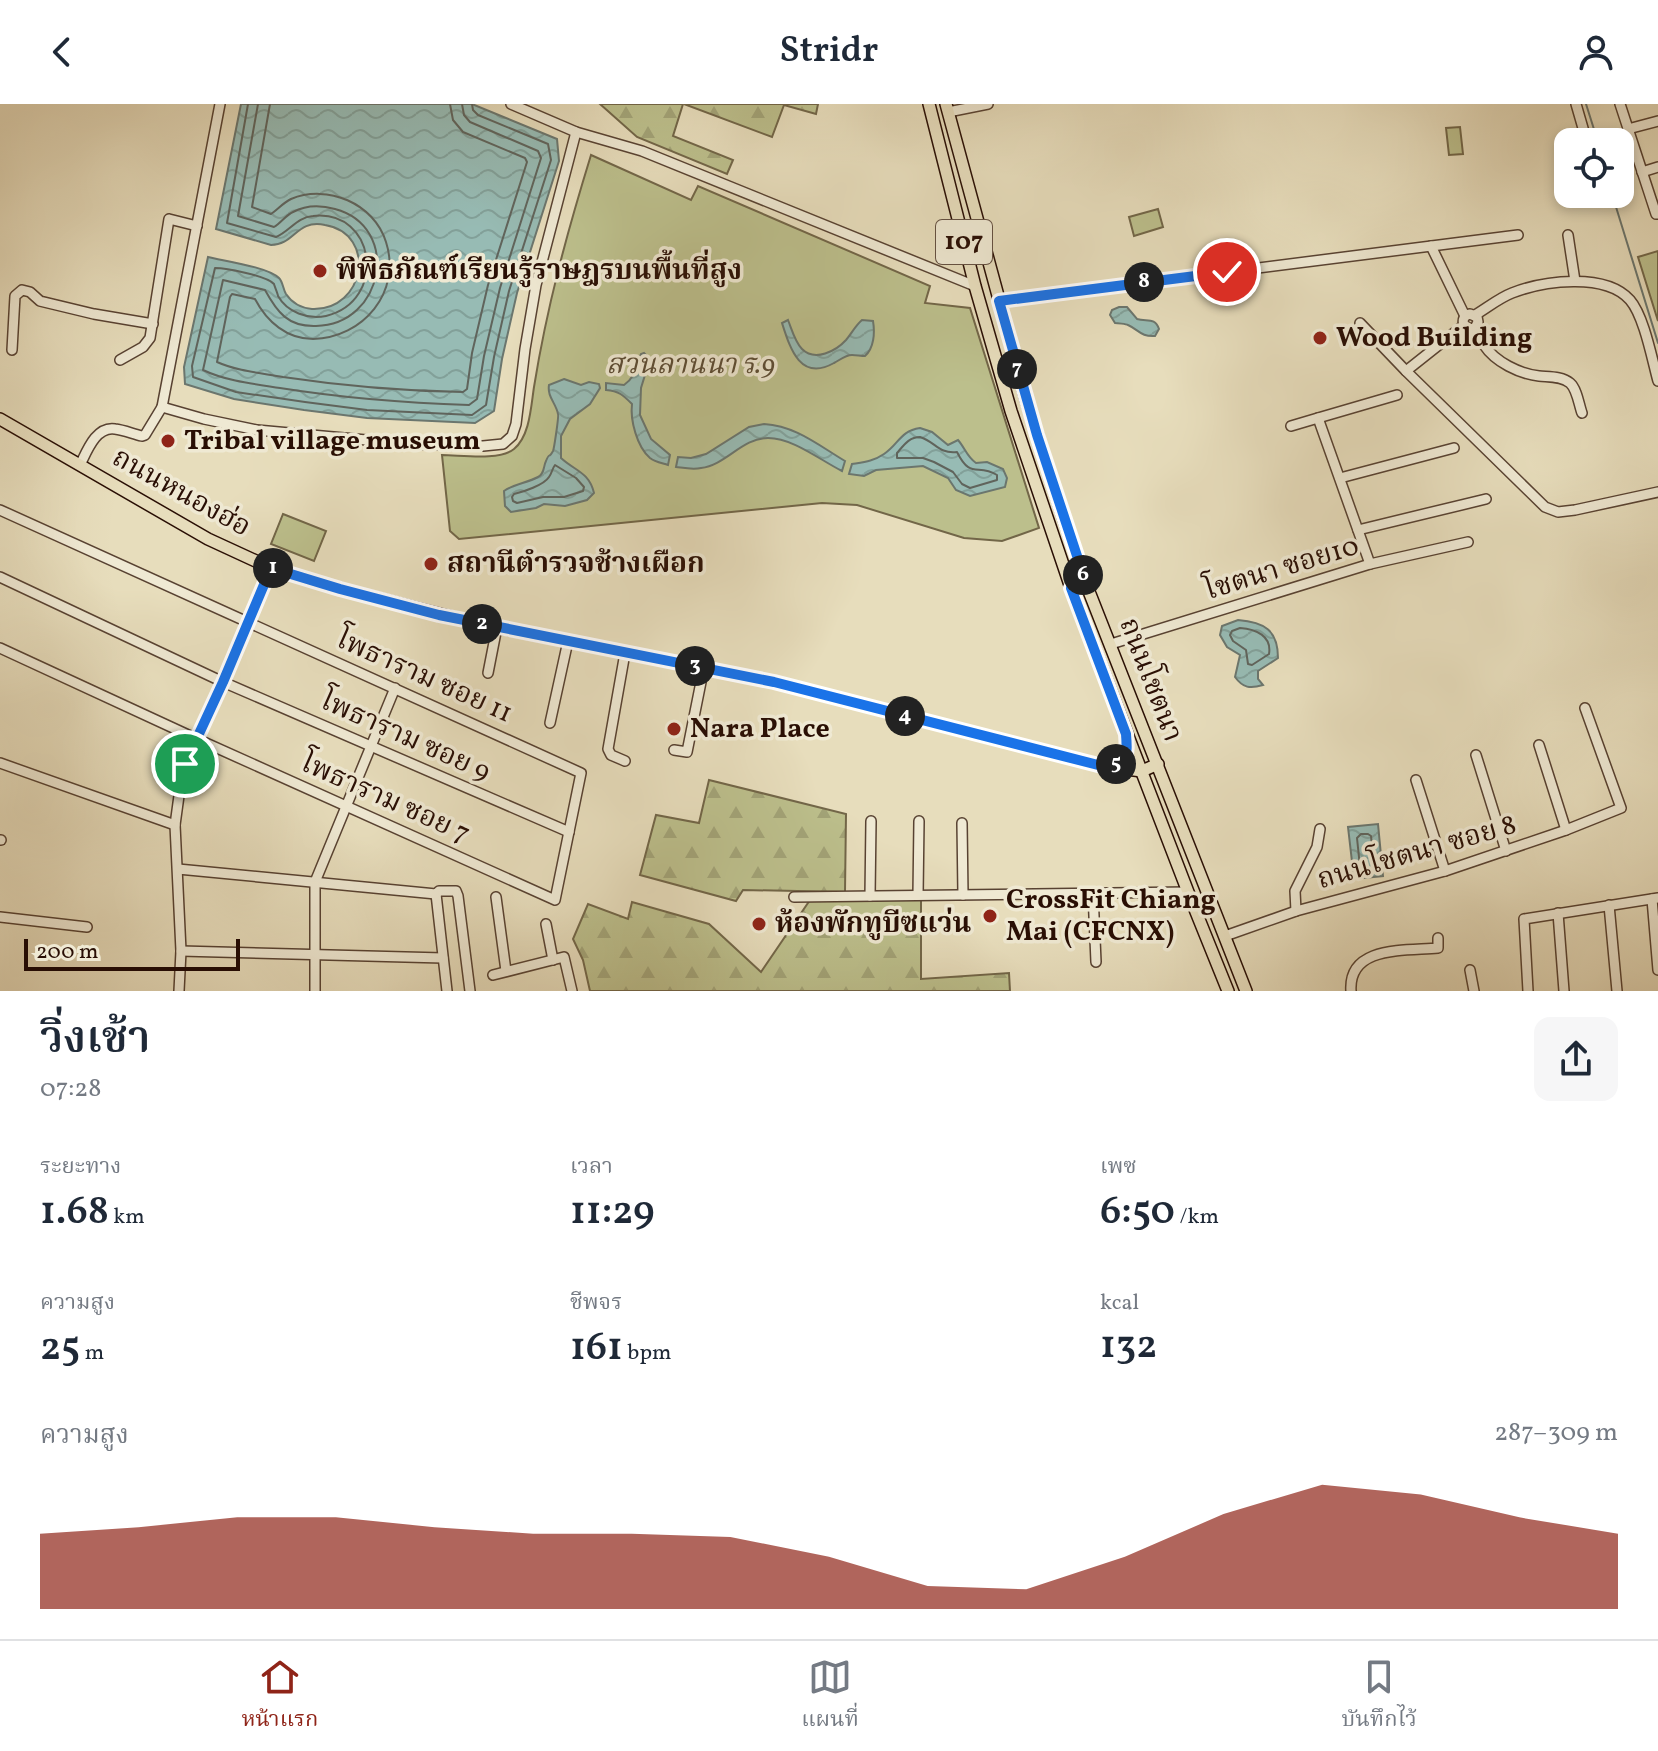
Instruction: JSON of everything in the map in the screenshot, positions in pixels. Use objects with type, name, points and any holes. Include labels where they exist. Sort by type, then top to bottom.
[{"type":"main road","name":"ถนนโชตนา","points":[[929,104],[975,286],[1011,411],[1071,588],[1228,991]]},
{"type":"main road","name":"ถนนโชตนา","points":[[947,108],[1033,423],[1086,583],[1246,991]]},
{"type":"main road","name":"ถนนหนองฮ่อ","points":[[0,419],[208,539],[271,568],[439,615],[774,682],[1102,766],[1142,771]]},
{"type":"main road","points":[[1071,588],[1086,583]]},
{"type":"main road","points":[[1102,766],[1118,764],[1125,759],[1126,734]]},
{"type":"main road","points":[[1142,771],[1158,764]]},
{"type":"street","points":[[80,465],[94,439],[104,430],[113,428],[145,435],[162,407],[220,104]]},
{"type":"street","points":[[511,104],[576,132],[642,151],[975,286]]},
{"type":"street","points":[[947,108],[988,104]]},
{"type":"street","points":[[1576,104],[1583,128]]},
{"type":"street","points":[[1620,104],[1628,128]]},
{"type":"street","points":[[1632,128],[1658,121]]},
{"type":"street","points":[[162,407],[257,430],[410,444],[503,444],[512,436],[516,424],[536,285],[576,132]]},
{"type":"street","points":[[1634,147],[1657,214]]},
{"type":"street","points":[[1642,172],[1658,167]]},
{"type":"street","points":[[120,360],[143,347],[150,338],[169,219],[197,226]]},
{"type":"street","points":[[999,301],[1518,235]]},
{"type":"street","points":[[1568,235],[1575,281]]},
{"type":"street","points":[[1431,246],[1468,319],[1470,329],[1475,328],[1484,346],[1510,367],[1571,384],[1582,413]]},
{"type":"street","points":[[1406,371],[1468,319],[1509,294],[1539,285],[1575,281],[1615,289],[1628,298],[1637,311],[1658,381]]},
{"type":"street","points":[[12,350],[15,296],[22,290],[30,292],[40,301],[153,324]]},
{"type":"street","points":[[1360,323],[1545,507],[1558,512],[1575,510],[1658,492]]},
{"type":"street","points":[[1291,426],[1397,395]]},
{"type":"street","points":[[1318,418],[1370,564]]},
{"type":"street","points":[[1340,478],[1454,448]]},
{"type":"street","points":[[1358,530],[1486,499]]},
{"type":"street","name":"โพธาราม ซอย 11","points":[[0,510],[581,773],[569,832]]},
{"type":"street","name":"โชตนา ซอย10","points":[[1111,644],[1370,564],[1468,542]]},
{"type":"street","points":[[179,991],[181,951],[175,825],[183,773],[271,568]]},
{"type":"street","name":"โพธาราม ซอย 9","points":[[0,577],[223,682],[569,832]]},
{"type":"street","points":[[488,673],[497,627]]},
{"type":"street","points":[[550,723],[568,641]]},
{"type":"street","name":"โพธาราม ซอย 7","points":[[0,648],[555,900],[569,832]]},
{"type":"street","points":[[625,653],[608,749],[611,755],[625,761]]},
{"type":"street","points":[[674,750],[687,752],[704,667]]},
{"type":"street","points":[[315,991],[315,882],[395,688]]},
{"type":"street","name":"ถนนโชตนา ซอย 8","points":[[1225,936],[1296,911],[1445,871],[1621,808],[1585,708]]},
{"type":"street","points":[[1539,745],[1566,830]]},
{"type":"street","points":[[1476,755],[1506,851]]},
{"type":"street","points":[[0,763],[175,825]]},
{"type":"street","points":[[1416,780],[1445,871]]},
{"type":"street","points":[[870,896],[871,821]]},
{"type":"street","points":[[918,895],[919,821]]},
{"type":"street","points":[[962,823],[963,895]]},
{"type":"street","points":[[1296,911],[1295,891],[1317,847],[1320,829]]},
{"type":"street","points":[[178,869],[436,894],[439,891],[456,891],[470,991]]},
{"type":"street","points":[[794,897],[1188,892]]},
{"type":"street","points":[[1093,893],[1096,962]]},
{"type":"street","points":[[436,894],[447,991]]},
{"type":"street","points":[[496,897],[506,971]]},
{"type":"street","points":[[1528,991],[1524,919],[1558,913],[1655,898],[1658,970]]},
{"type":"street","points":[[1609,905],[1617,991]]},
{"type":"street","points":[[1558,913],[1564,991]]},
{"type":"street","points":[[0,917],[87,927]]},
{"type":"street","points":[[546,924],[553,960]]},
{"type":"street","points":[[1351,991],[1352,973],[1363,960],[1382,953],[1438,948],[1438,938]]},
{"type":"street","points":[[181,951],[443,958]]},
{"type":"street","points":[[493,975],[564,957],[572,991]]},
{"type":"street","points":[[1470,970],[1474,991]]},
{"type":"green space","points":[[600,104],[683,104],[673,136],[733,160],[727,174],[637,137]]},
{"type":"green space","points":[[684,104],[818,104],[816,114],[784,105],[772,137]]},
{"type":"green space","points":[[1460,127],[1463,154],[1449,155],[1446,128]]},
{"type":"green space","name":"สวนลานนา ร.9","points":[[591,155],[691,200],[698,186],[930,286],[925,303],[970,308],[1039,528],[1002,541],[964,538],[857,505],[822,503],[459,539],[450,531],[442,455],[499,455],[514,449],[523,436],[529,420],[551,299]]},
{"type":"green space","points":[[1158,209],[1163,227],[1134,236],[1129,217]]},
{"type":"green space","points":[[1658,251],[1658,321],[1638,257]]},
{"type":"green space","points":[[283,514],[326,531],[314,561],[271,544]]},
{"type":"green space","points":[[709,780],[846,814],[845,892],[743,890],[736,901],[640,875],[656,815],[699,823]]},
{"type":"green space","points":[[921,899],[921,979],[1009,973],[1010,991],[590,991],[583,960],[573,939],[588,904],[628,919],[632,902],[709,924],[761,972],[810,900]]},
{"type":"water","points":[[241,104],[472,104],[557,139],[559,161],[517,293],[494,411],[475,423],[367,418],[234,399],[185,384],[184,367],[208,257],[273,274],[291,300],[312,309],[330,306],[344,298],[353,286],[358,271],[358,256],[353,242],[342,231],[325,225],[308,226],[285,241],[271,245],[216,229]]},
{"type":"water","points":[[1127,307],[1137,319],[1155,323],[1159,329],[1155,336],[1115,323],[1110,315],[1112,310]]},
{"type":"water","points":[[788,320],[800,346],[813,355],[837,348],[862,320],[873,321],[872,345],[865,356],[849,355],[822,368],[813,368],[798,360],[793,352],[782,323]]},
{"type":"water","points":[[644,353],[649,362],[641,388],[640,415],[651,439],[670,455],[668,465],[652,459],[641,447],[633,425],[632,404],[620,394],[606,390],[606,383],[624,385],[628,382]]},
{"type":"water","points":[[564,379],[581,385],[589,382],[599,384],[600,388],[590,404],[570,419],[561,436],[561,458],[585,476],[594,493],[587,500],[565,506],[544,504],[511,512],[505,506],[504,491],[540,475],[553,451],[558,414],[549,385]]},
{"type":"water","points":[[764,424],[797,432],[816,443],[845,461],[842,471],[797,446],[768,438],[750,442],[710,466],[695,469],[676,467],[678,457],[706,454],[749,427]]},
{"type":"water","points":[[920,428],[932,432],[948,445],[958,440],[976,463],[987,462],[1003,469],[1007,478],[1005,487],[970,496],[956,490],[948,478],[923,466],[876,470],[864,476],[849,474],[852,464],[880,456],[904,435]]},
{"type":"water","points":[[1238,620],[1268,629],[1275,641],[1278,658],[1258,671],[1258,679],[1263,685],[1247,687],[1235,677],[1240,655],[1227,647],[1220,635],[1222,626]]},
{"type":"water","points":[[1378,824],[1383,876],[1354,879],[1348,827]]},
{"type":"waterway","points":[[1586,104],[1594,128]]},
{"type":"waterway","points":[[1616,208],[1658,343]]},
{"type":"place","name":"พิพิธภัณฑ์เรียนรู้ราษฎรบนพื้นที่สูง","points":[[320,271]]},
{"type":"place","name":"Wood Building","points":[[1320,338]]},
{"type":"place","name":"Tribal village museum","points":[[168,441]]},
{"type":"place","name":"สถานีตำรวจช้างเผือก","points":[[431,564]]},
{"type":"place","name":"Nara Place","points":[[674,729]]},
{"type":"place","name":"CrossFit Chiang Mai (CFCNX)","points":[[990,916]]},
{"type":"place","name":"ห้องพักทูบีซแว่น","points":[[759,924]]},
{"type":"route","points":[[185,764],[271,568],[439,615],[774,682],[1102,766],[1118,764],[1125,759],[1126,734],[1071,588],[1086,583],[1037,435],[999,301],[1227,272]]}]
